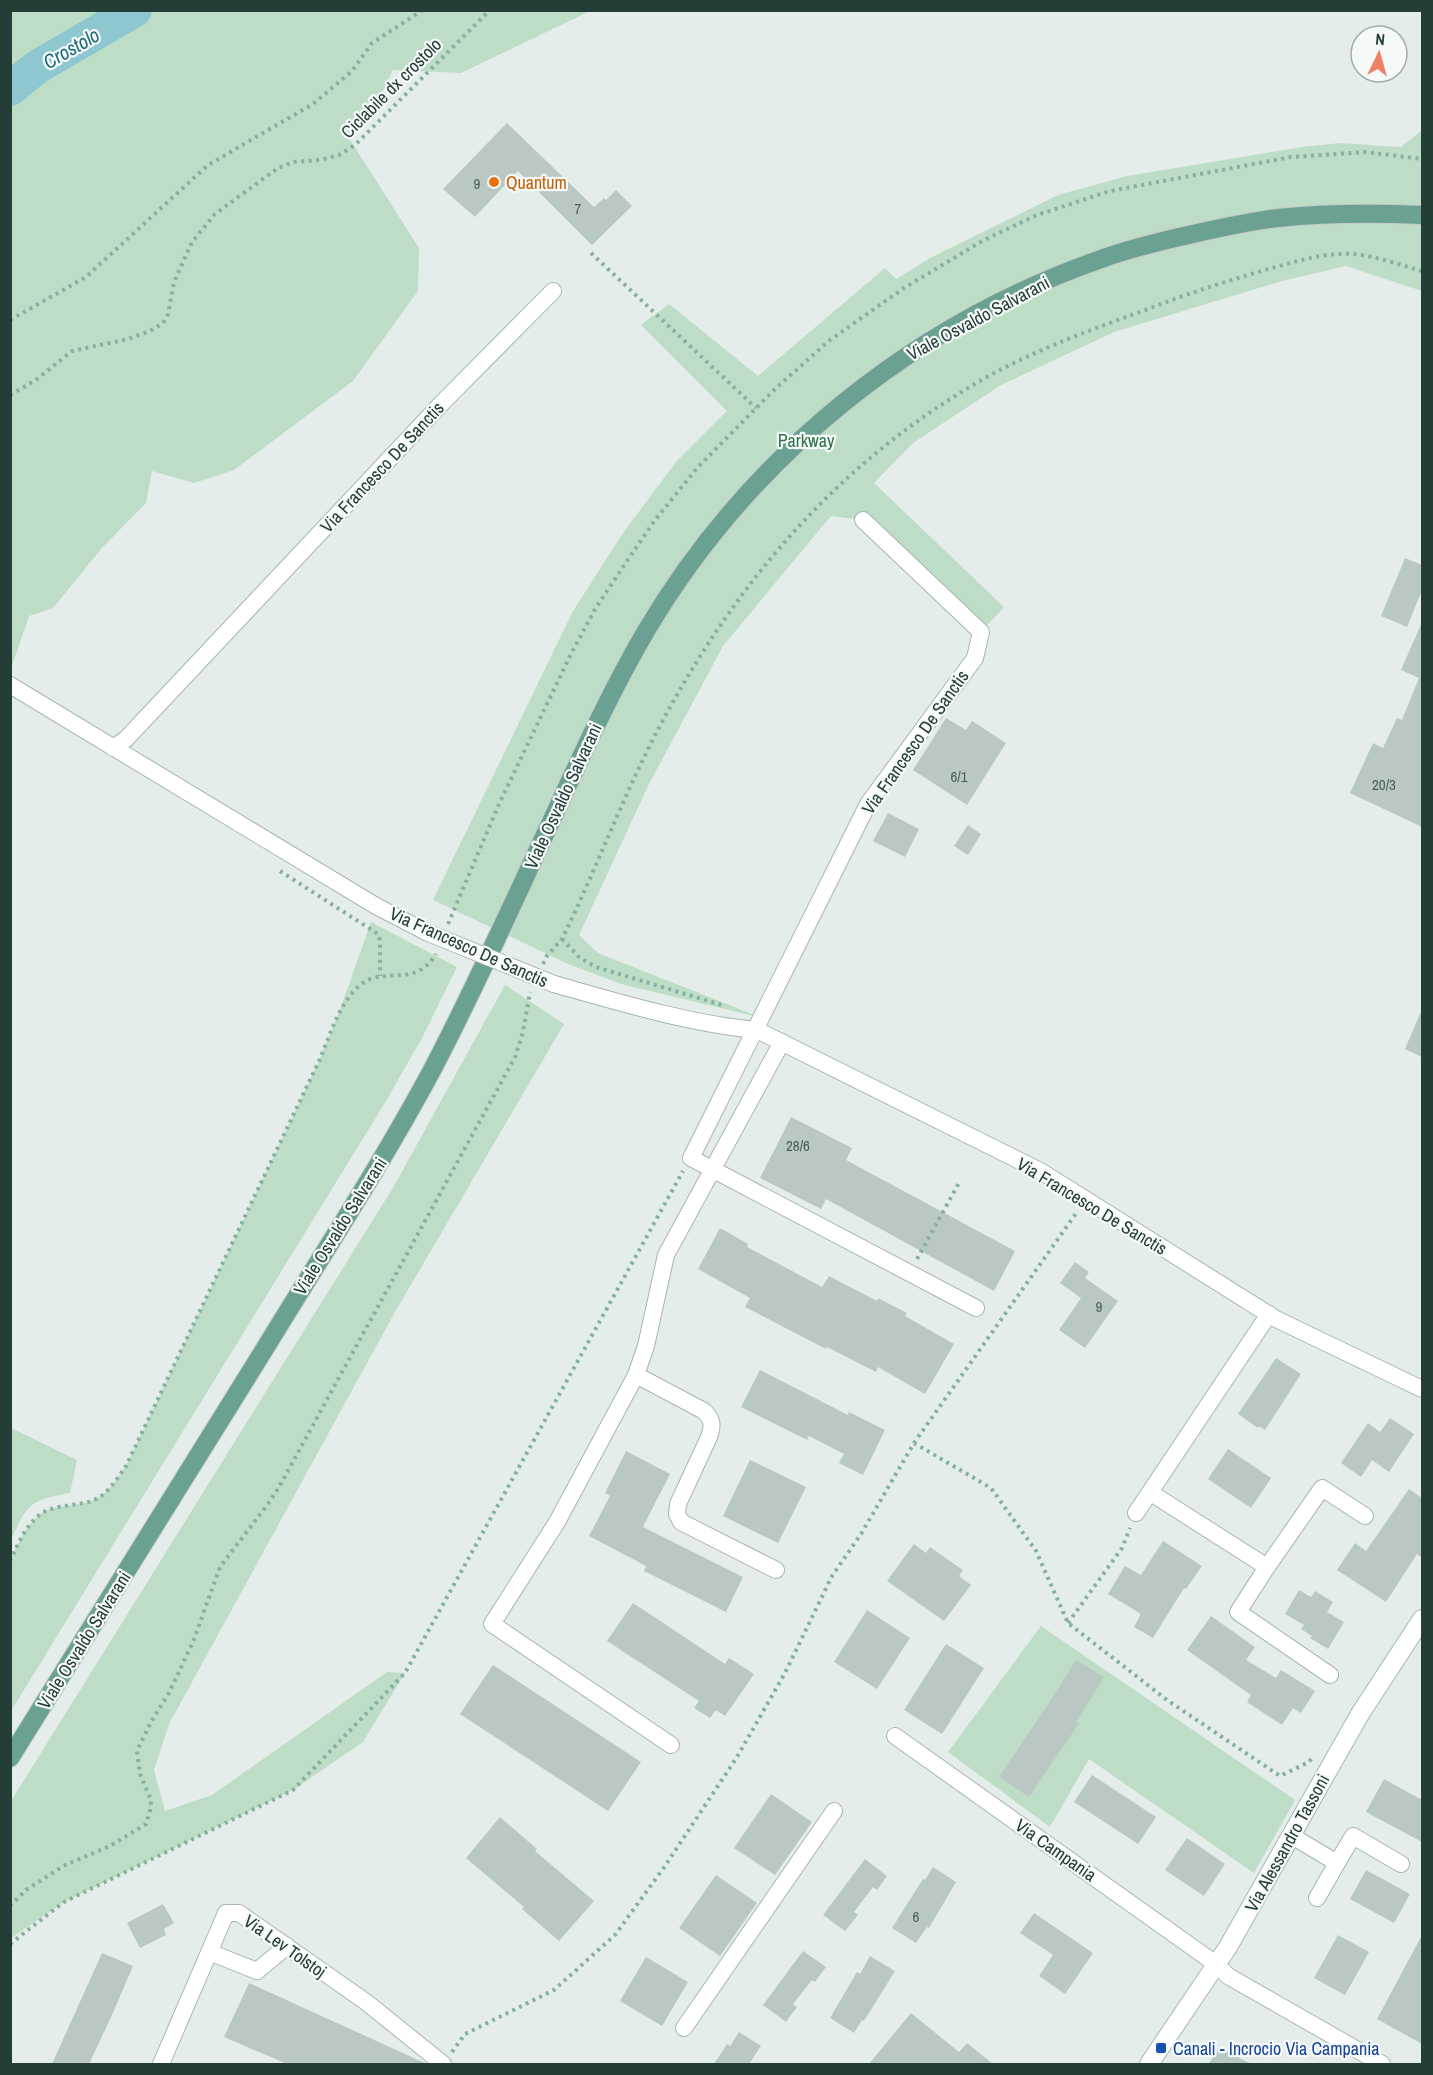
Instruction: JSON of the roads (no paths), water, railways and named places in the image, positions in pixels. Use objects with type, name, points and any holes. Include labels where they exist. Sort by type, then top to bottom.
[{"type":"main road","name":"Viale Osvaldo Salvarani","points":[[10,1758],[363,1190],[410,1109],[475,985],[594,729],[649,626],[706,543],[774,465],[816,425],[898,361],[988,309],[1058,275],[1107,256],[1213,229],[1276,218],[1359,213],[1422,215]]},
{"type":"street","name":"Via Francesco De Sanctis","points":[[113,747],[126,739],[441,404],[552,291]]},
{"type":"street","name":"Via Francesco De Sanctis","points":[[757,1030],[868,804],[975,658],[981,632],[863,520]]},
{"type":"street","name":"Via Francesco De Sanctis","points":[[10,685],[376,906],[426,932],[554,984],[632,1006],[736,1028],[757,1030],[1042,1172],[1269,1314],[1422,1389]]},
{"type":"street","points":[[757,1030],[691,1158],[976,1308]]},
{"type":"street","points":[[671,1745],[492,1624],[557,1522],[636,1375],[646,1347],[666,1255],[782,1042]]},
{"type":"street","points":[[1136,1513],[1269,1314]]},
{"type":"street","points":[[636,1375],[704,1412],[710,1417],[713,1426],[678,1504],[676,1514],[681,1522],[776,1570]]},
{"type":"street","points":[[1330,1675],[1238,1612],[1322,1488],[1365,1516]]},
{"type":"street","points":[[1151,1493],[1267,1567]]},
{"type":"street","name":"Via Alessandro Tassoni","points":[[1149,2064],[1216,1964],[1292,1836],[1354,1724],[1422,1619]]},
{"type":"street","name":"Via Campania","points":[[895,1736],[1216,1964],[1228,1976],[1382,2064]]},
{"type":"street","points":[[684,2028],[834,1811]]},
{"type":"street","points":[[1292,1836],[1337,1863]]},
{"type":"street","points":[[1317,1898],[1353,1836],[1401,1864]]},
{"type":"street","name":"Via Lev Tolstoj","points":[[161,2064],[226,1913],[239,1913],[366,2002],[443,2064]]},
{"type":"street","points":[[209,1952],[257,1971],[286,1946]]},
{"type":"waterway","name":"Crostolo","points":[[10,89],[37,67],[135,10]]},
{"type":"place","name":"Quantum","points":[[494,182]]},
{"type":"place","name":"Canali - Incrocio Via Campania","points":[[1161,2048]]},
{"type":"park label","name":"Parkway","points":[[806,440]]}]
